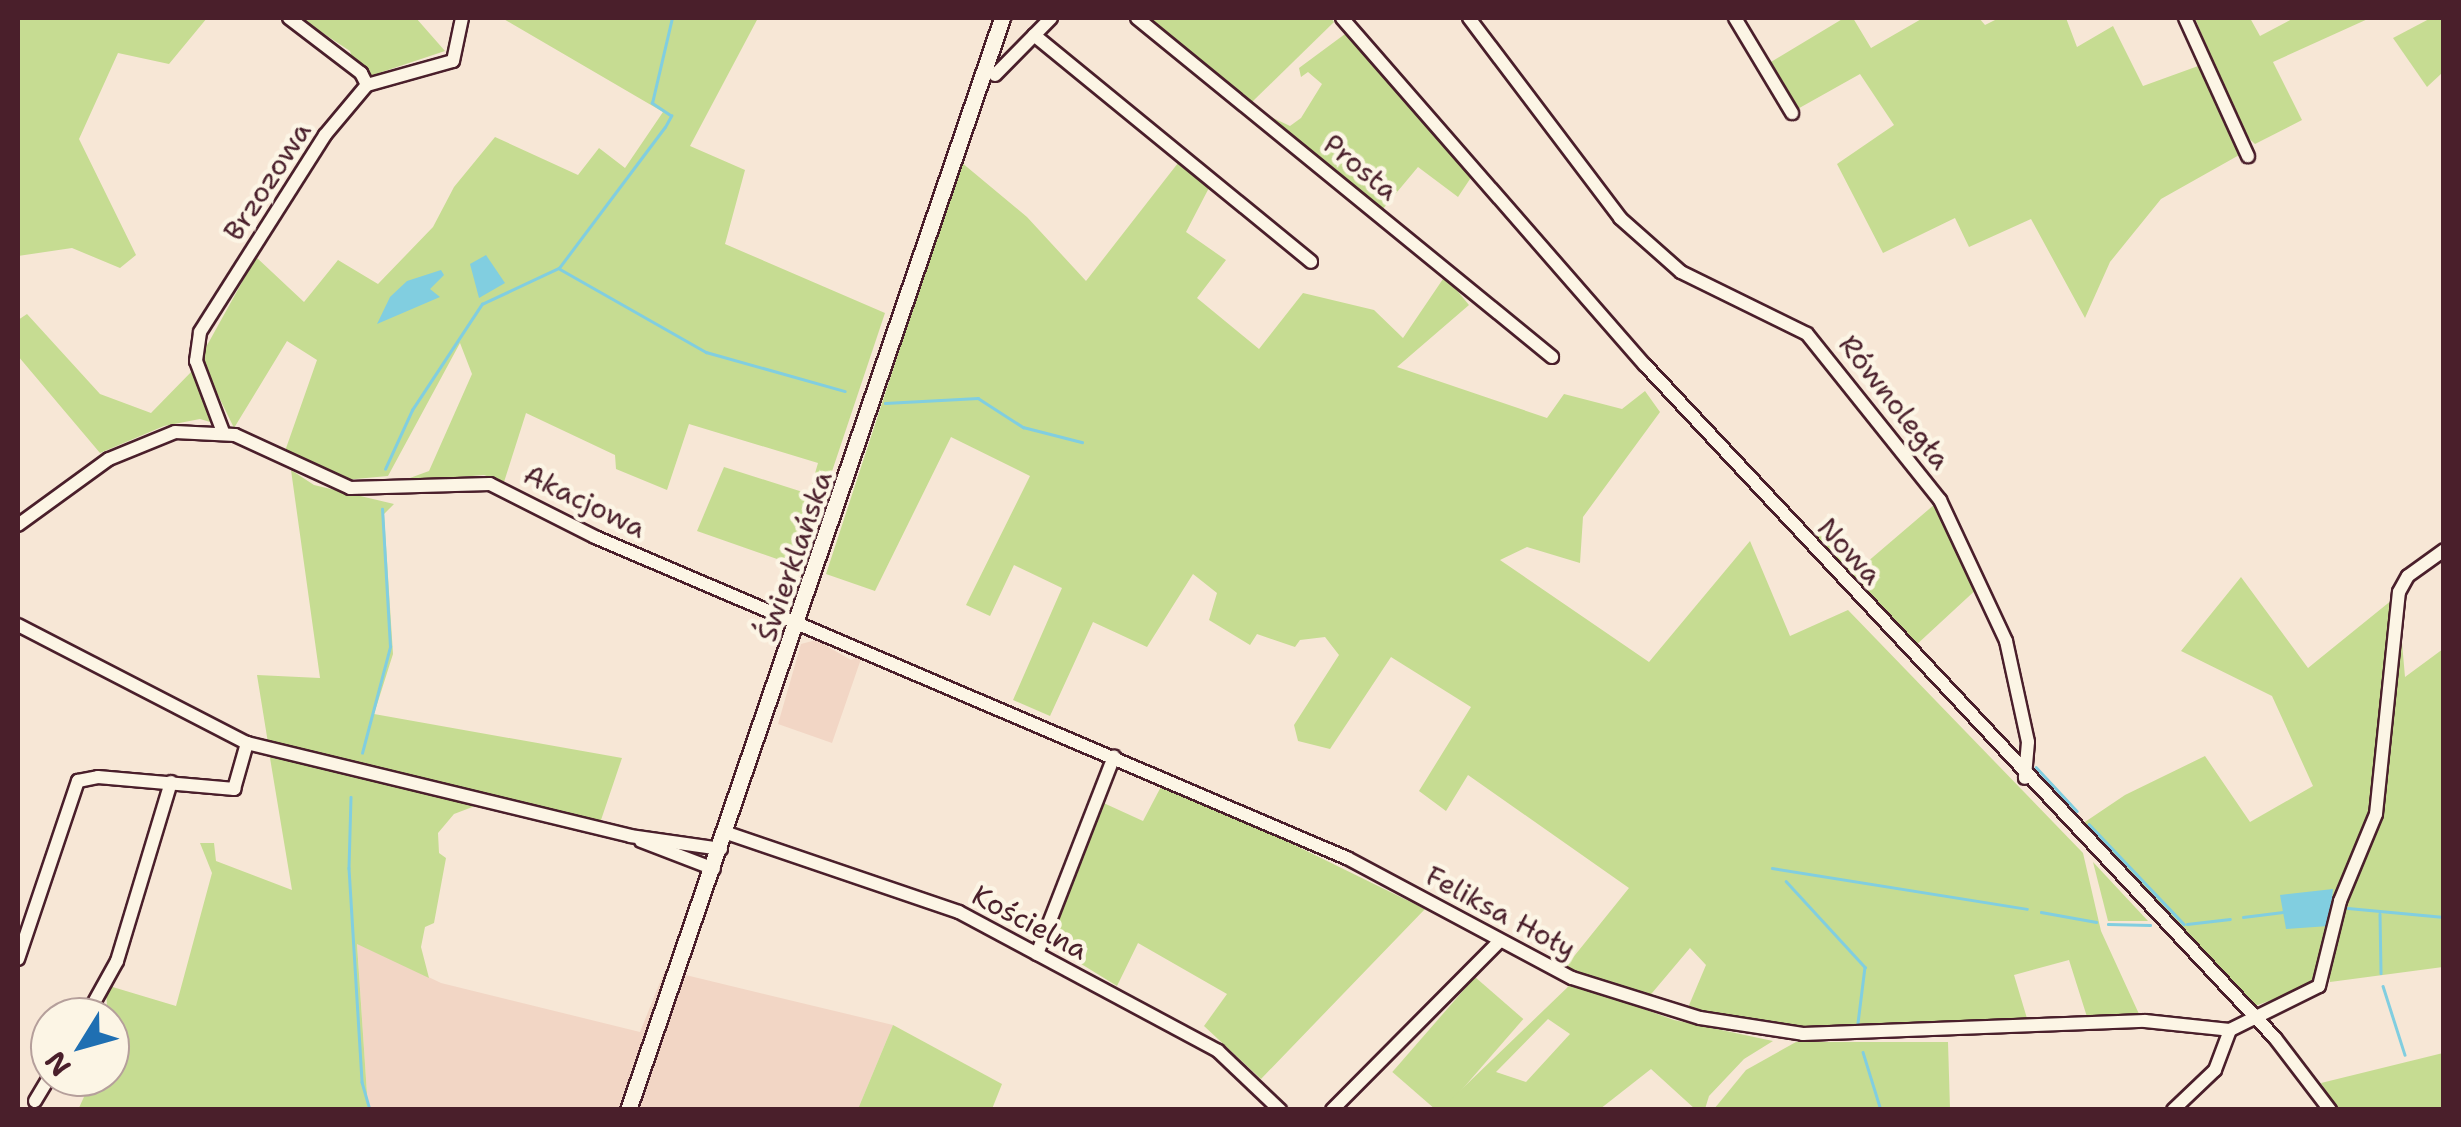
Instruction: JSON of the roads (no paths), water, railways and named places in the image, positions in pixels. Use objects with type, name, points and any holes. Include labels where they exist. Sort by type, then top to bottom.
[{"type":"main road","name":"Świerklańska","points":[[628,1110],[724,841],[1002,18]]},
{"type":"street","points":[[290,18],[361,73],[367,85],[453,61],[462,18]]},
{"type":"street","points":[[995,74],[1051,18]]},
{"type":"street","name":"Prosta","points":[[1137,18],[1552,357]]},
{"type":"street","name":"Nowa","points":[[1342,18],[1634,352],[2025,778],[2254,1016],[2330,1110]]},
{"type":"street","name":"Równoległa","points":[[1469,18],[1526,86],[1603,199],[1640,239],[1681,272],[1807,334],[1940,500],[2006,641],[2028,742],[2025,778]]},
{"type":"street","points":[[1735,18],[1792,114]]},
{"type":"street","points":[[2184,18],[2248,156]]},
{"type":"street","points":[[1034,36],[1311,262]]},
{"type":"street","name":"Brzozowa","points":[[222,432],[196,362],[196,340],[324,135],[367,85]]},
{"type":"street","name":"Akacjowa","points":[[18,525],[139,444],[175,432],[222,432],[350,488],[500,487],[595,537],[798,624]]},
{"type":"street","points":[[2173,1110],[2197,1093],[2218,1061],[2230,1030],[2319,986],[2340,902],[2376,814],[2399,592],[2408,576],[2444,550]]},
{"type":"street","name":"Feliksa Hoły","points":[[798,624],[1347,858],[1572,978],[1700,1018],[1803,1034],[2145,1022],[2200,1032],[2230,1030]]},
{"type":"street","points":[[18,625],[247,743],[630,836],[714,869]]},
{"type":"street","points":[[18,960],[76,783],[90,776],[234,789],[247,743]]},
{"type":"street","points":[[1037,954],[1114,756]]},
{"type":"street","points":[[97,997],[117,960],[171,782]]},
{"type":"street","name":"Kościelna","points":[[630,836],[724,841],[943,904],[1218,1051],[1280,1110]]},
{"type":"street","points":[[1332,1110],[1499,942]]},
{"type":"street","points":[[2200,1032],[2218,1061]]},
{"type":"street","points":[[35,1101],[37,1097]]},
{"type":"water","points":[[486,255],[505,283],[479,298],[470,264]]},
{"type":"water","points":[[441,270],[444,275],[430,289],[440,297],[377,324],[390,297],[407,281]]},
{"type":"water","points":[[2333,889],[2329,926],[2286,929],[2280,895]]},
{"type":"waterway","points":[[385,469],[412,410],[482,304],[559,268],[665,127],[671,116],[652,103],[672,18]]},
{"type":"waterway","points":[[560,269],[706,352],[845,391]]},
{"type":"waterway","points":[[885,403],[978,398],[1023,427],[1082,442]]},
{"type":"waterway","points":[[362,753],[390,647],[382,509]]},
{"type":"waterway","points":[[2036,767],[2077,811]]},
{"type":"waterway","points":[[351,797],[349,868],[362,1082],[370,1110]]},
{"type":"waterway","points":[[2089,824],[2184,924]]},
{"type":"waterway","points":[[1772,868],[2027,909]]},
{"type":"waterway","points":[[1786,881],[1865,967],[1858,1023]]},
{"type":"waterway","points":[[2348,908],[2444,917]]},
{"type":"waterway","points":[[2041,912],[2096,922]]},
{"type":"waterway","points":[[2243,917],[2283,912]]},
{"type":"waterway","points":[[2380,914],[2381,973]]},
{"type":"waterway","points":[[2187,924],[2230,919]]},
{"type":"waterway","points":[[2108,924],[2150,925]]},
{"type":"waterway","points":[[2383,986],[2405,1055]]},
{"type":"waterway","points":[[1863,1052],[1881,1110]]}]
